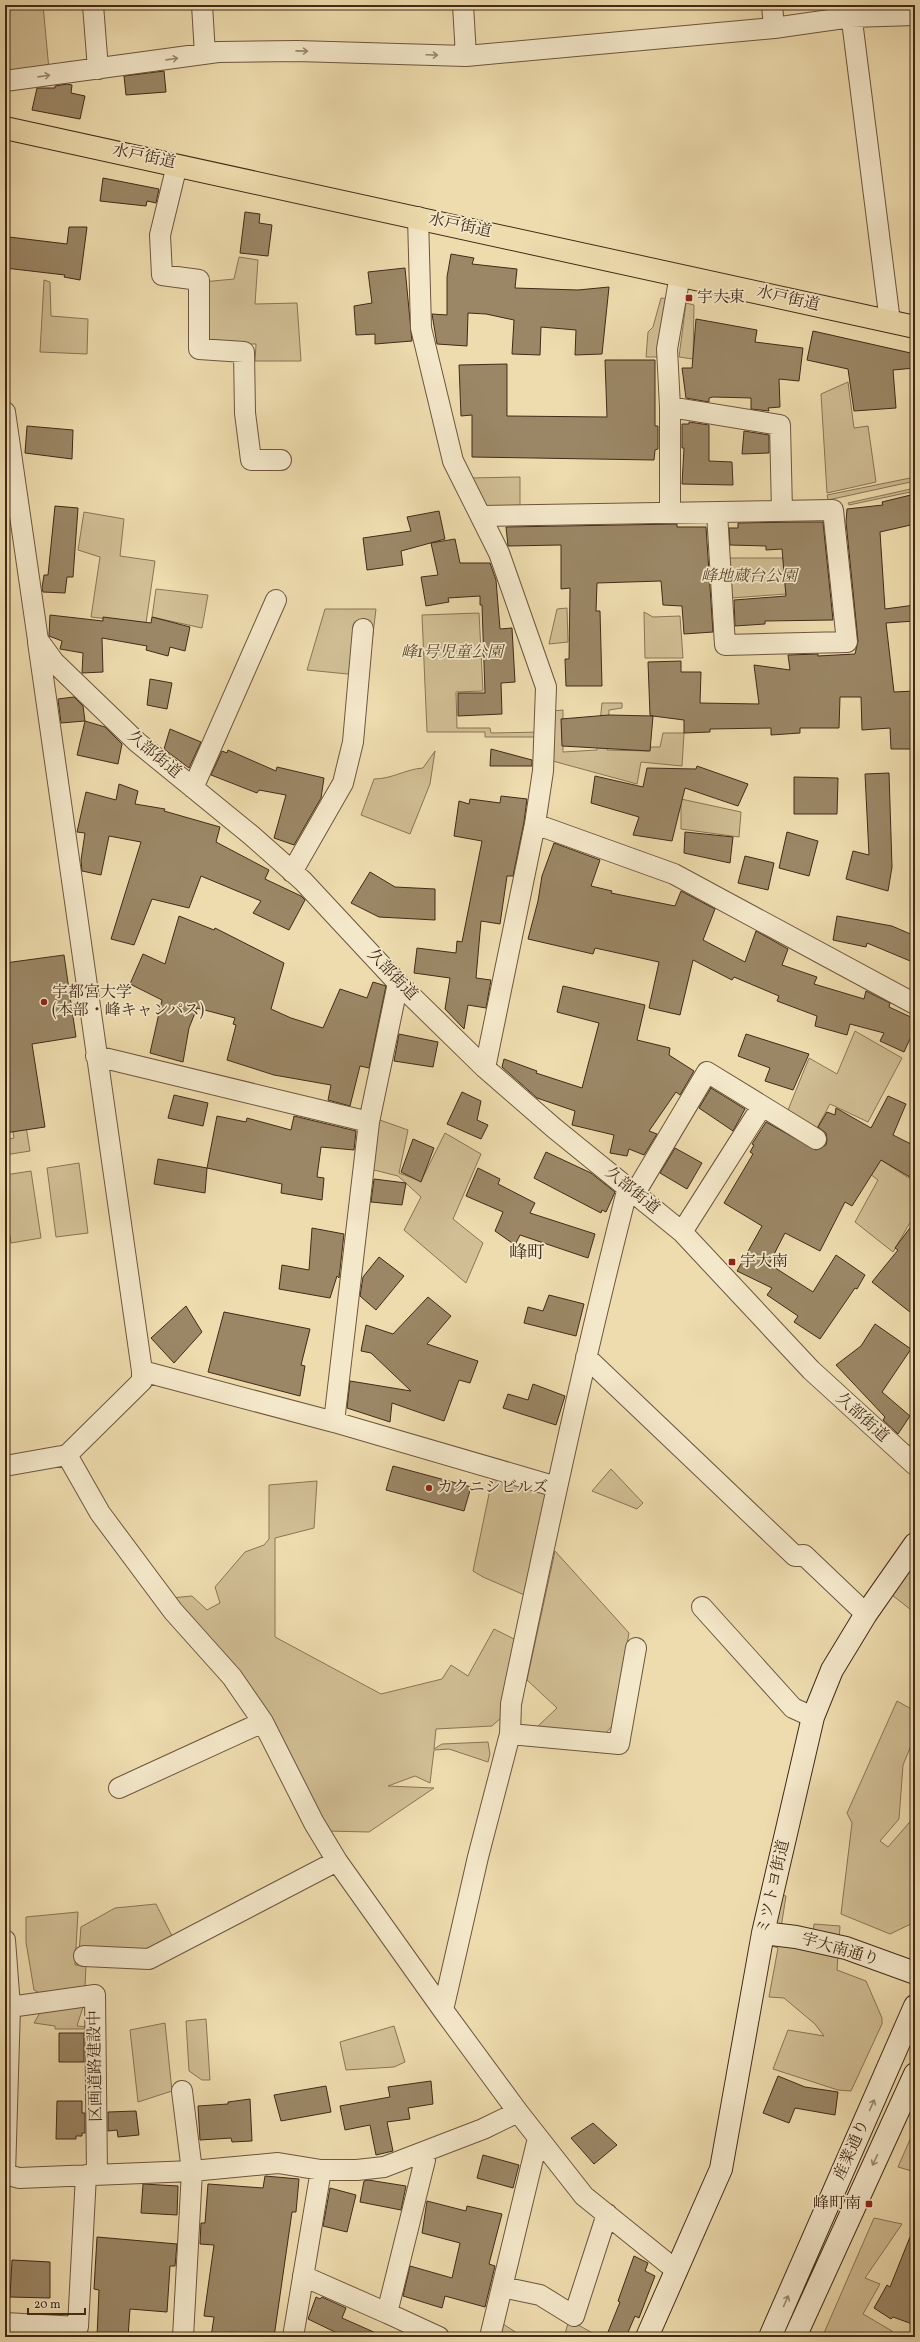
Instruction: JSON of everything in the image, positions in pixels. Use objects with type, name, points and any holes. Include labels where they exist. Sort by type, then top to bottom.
[{"type":"highway","name":"水戸街道","points":[[5,128],[418,217],[915,327]]},
{"type":"street","points":[[93,5],[98,69]]},
{"type":"street","points":[[202,5],[205,54]]},
{"type":"street","points":[[463,5],[466,56]]},
{"type":"street","points":[[772,5],[774,28]]},
{"type":"street","points":[[5,81],[205,54],[297,51],[466,56],[774,28],[850,11],[915,15]]},
{"type":"street","points":[[850,11],[890,322]]},
{"type":"street","points":[[177,165],[160,235],[162,275],[198,280],[199,349],[244,352],[245,413],[251,460],[281,460]]},
{"type":"street","points":[[418,217],[421,328],[454,461],[470,497],[482,516],[499,553],[546,687],[543,771],[535,824],[485,1068]]},
{"type":"street","points":[[670,513],[670,407],[667,349],[680,275]]},
{"type":"street","points":[[670,407],[780,425],[782,511]]},
{"type":"street","name":"久部街道","points":[[5,412],[38,640],[54,662],[137,742],[292,872],[398,983],[485,1068],[554,1128],[682,1232],[810,1370],[915,1465]]},
{"type":"street","points":[[482,516],[833,510],[847,642],[725,645],[717,513]]},
{"type":"street","points":[[193,788],[276,600]]},
{"type":"street","points":[[292,872],[343,783],[353,742],[363,630]]},
{"type":"street","points":[[5,1466],[66,1455],[142,1381],[142,1371],[38,640]]},
{"type":"street","points":[[535,824],[674,874],[915,1004]]},
{"type":"street","points":[[334,1422],[369,1122],[398,983]]},
{"type":"street","points":[[96,1056],[369,1122]]},
{"type":"street","points":[[443,2010],[476,1864],[510,1734],[511,1704],[586,1357],[632,1190],[708,1072],[816,1139]]},
{"type":"street","points":[[682,1232],[762,1106]]},
{"type":"street","points":[[586,1357],[795,1556],[804,1555],[866,1614]]},
{"type":"street","points":[[142,1371],[334,1422],[557,1487]]},
{"type":"street","points":[[66,1455],[100,1514],[173,1611],[232,1677],[263,1722],[314,1823],[337,1861],[518,2112],[584,2196],[677,2270]]},
{"type":"street","name":"ミツトヨ街道","points":[[647,2337],[721,2169],[763,1933],[813,1717],[832,1670],[866,1614],[915,1544]]},
{"type":"street","points":[[702,1607],[794,1708],[813,1717]]},
{"type":"street","points":[[510,1734],[619,1744],[636,1648]]},
{"type":"street","points":[[119,1788],[263,1722]]},
{"type":"street","points":[[84,1956],[149,1959],[337,1861]]},
{"type":"street","name":"宇大南通り","points":[[763,1933],[796,1937],[846,1948],[915,1973]]},
{"type":"street","points":[[5,1940],[8,2007],[5,2174],[19,2178],[192,2171],[278,2164],[321,2170],[357,2170],[384,2167],[422,2154],[518,2112]]},
{"type":"street","name":"区画道路建設中","points":[[8,2007],[95,1995],[92,2175]]},
{"type":"street","name":"産業通り","points":[[770,2337],[915,2006]]},
{"type":"street","name":"産業通り","points":[[795,2337],[915,2074]]},
{"type":"street","points":[[182,2091],[192,2171],[183,2337]]},
{"type":"street","points":[[490,2337],[538,2138]]},
{"type":"street","points":[[387,2313],[425,2160],[422,2154]]},
{"type":"street","points":[[293,2337],[321,2170]]},
{"type":"street","points":[[7,2324],[78,2327],[92,2175]]},
{"type":"street","points":[[502,2287],[540,2295],[574,2316],[606,2214]]},
{"type":"street","points":[[303,2276],[439,2337]]},
{"type":"green space","points":[[5,5],[43,5],[49,70],[6,75]]},
{"type":"green space","points":[[239,257],[258,260],[255,304],[297,303],[301,361],[255,361],[256,344],[207,344],[202,282],[234,279]]},
{"type":"green space","points":[[44,280],[50,282],[51,316],[88,319],[87,354],[40,352]]},
{"type":"green space","points":[[661,298],[670,299],[662,357],[646,357],[648,332],[653,327]]},
{"type":"green space","points":[[686,303],[694,305],[693,359],[679,357]]},
{"type":"green space","points":[[848,382],[854,428],[868,426],[876,482],[827,493],[821,394]]},
{"type":"green space","points":[[520,477],[520,507],[488,507],[482,502],[470,478]]},
{"type":"green space","points":[[915,477],[915,481],[828,500],[827,495]]},
{"type":"green space","points":[[915,488],[915,491],[849,505],[848,503]]},
{"type":"green space","points":[[84,512],[124,519],[120,556],[155,561],[146,623],[91,617],[100,557],[78,550]]},
{"type":"green space","name":"峰地蔵台公園","points":[[728,558],[783,558],[786,594],[731,598]]},
{"type":"green space","points":[[156,589],[208,595],[202,628],[152,617]]},
{"type":"green space","points":[[567,608],[568,642],[549,644],[557,609]]},
{"type":"green space","points":[[325,609],[376,609],[368,676],[307,670]]},
{"type":"green space","points":[[644,612],[653,617],[680,616],[683,658],[645,658]]},
{"type":"green space","name":"峰1号児童公園","points":[[479,613],[483,691],[456,692],[457,728],[490,728],[491,733],[543,732],[544,737],[485,737],[485,732],[427,732],[422,615]]},
{"type":"green space","points":[[602,703],[622,703],[622,708],[609,710],[607,750],[649,751],[651,747],[660,747],[663,733],[684,733],[682,766],[641,762],[637,784],[549,760],[552,711],[563,710],[563,752],[597,750]]},
{"type":"green space","points":[[435,751],[430,784],[410,834],[361,815],[374,779],[381,779],[423,768]]},
{"type":"green space","points":[[681,799],[741,812],[739,837],[681,829]]},
{"type":"green space","points":[[855,1031],[902,1058],[868,1122],[830,1104],[812,1137],[784,1120],[809,1058],[837,1074]]},
{"type":"green space","points":[[14,1052],[30,1151],[5,1155],[5,1140],[14,1138],[5,1084]]},
{"type":"green space","points":[[377,1119],[408,1130],[399,1173],[421,1181],[445,1133],[481,1154],[453,1219],[483,1243],[466,1283],[404,1230],[421,1197],[398,1176],[370,1169]]},
{"type":"green space","points":[[858,1145],[915,1182],[915,1214],[893,1252],[855,1222],[878,1180],[850,1159]]},
{"type":"green space","points":[[79,1163],[88,1233],[56,1237],[47,1168]]},
{"type":"green space","points":[[31,1171],[41,1238],[11,1243],[5,1205],[5,1175]]},
{"type":"green space","points":[[611,1469],[643,1503],[637,1509],[592,1491]]},
{"type":"green space","points":[[493,1475],[544,1489],[548,1498],[529,1597],[483,1577],[473,1571]]},
{"type":"green space","points":[[317,1481],[314,1528],[275,1538],[275,1637],[381,1694],[442,1679],[451,1665],[468,1676],[494,1629],[520,1642],[501,1718],[492,1726],[436,1729],[434,1749],[442,1744],[488,1742],[490,1754],[488,1762],[449,1749],[434,1750],[430,1783],[415,1776],[388,1786],[434,1788],[369,1832],[325,1831],[286,1745],[235,1671],[171,1598],[192,1596],[207,1610],[220,1603],[215,1587],[245,1552],[264,1545],[269,1539],[269,1485]]},
{"type":"green space","points":[[555,1551],[629,1633],[612,1726],[606,1733],[536,1728],[557,1708],[527,1680]]},
{"type":"green space","points":[[915,1558],[915,1613],[892,1595]]},
{"type":"green space","points":[[897,1701],[915,1711],[915,1736],[903,1765],[899,1819],[880,1841],[888,1847],[915,1816],[915,1922],[890,1934],[841,1914],[852,1823],[847,1813]]},
{"type":"green space","points":[[766,1891],[786,1896],[780,1934],[812,1947],[814,1924],[840,1926],[837,1970],[866,1981],[882,2018],[882,2024],[851,2091],[838,2090],[773,2069],[788,2030],[824,2036],[815,2024],[784,1998],[769,1997],[778,1948],[757,1941]]},
{"type":"green space","points":[[156,1904],[174,1940],[151,1951],[79,1952],[81,1927],[115,1908]]},
{"type":"green space","points":[[78,1912],[75,1965],[86,1965],[85,1987],[43,1995],[34,1990],[26,1942],[26,1917]]},
{"type":"green space","points":[[83,2007],[77,2026],[89,2027],[89,2029],[55,2029],[55,2026],[34,2023],[41,2011]]},
{"type":"green space","points":[[206,2019],[210,2080],[202,2080],[189,2071],[186,2021]]},
{"type":"green space","points":[[165,2023],[172,2091],[138,2102],[130,2030]]},
{"type":"green space","points":[[394,2026],[405,2062],[394,2067],[346,2070],[340,2042]]},
{"type":"green space","points":[[915,2128],[915,2172],[898,2167]]},
{"type":"green space","points":[[874,2218],[902,2224],[865,2278],[880,2284],[863,2314],[892,2331],[889,2337],[829,2337],[824,2333]]},
{"type":"green space","points":[[569,2320],[600,2337],[564,2337]]},
{"type":"green space","points":[[500,2322],[523,2337],[497,2337]]},
{"type":"building","points":[[164,71],[166,92],[126,95],[124,76]]},
{"type":"building","points":[[67,84],[72,85],[71,93],[85,96],[80,119],[32,110],[37,88],[55,88],[55,86]]},
{"type":"building","points":[[103,178],[159,189],[156,203],[147,201],[146,206],[100,201]]},
{"type":"building","points":[[245,212],[260,214],[259,223],[272,225],[268,256],[240,253]]},
{"type":"building","points":[[69,227],[87,227],[80,280],[64,277],[65,275],[5,268],[9,237],[67,244]]},
{"type":"building","points":[[451,254],[474,258],[472,264],[517,269],[515,288],[578,290],[609,287],[602,354],[575,355],[576,330],[541,327],[540,355],[512,354],[514,320],[486,314],[468,313],[467,346],[437,344],[432,314],[447,315],[447,277]]},
{"type":"building","points":[[405,268],[412,341],[375,344],[375,334],[356,335],[354,306],[372,303],[368,272]]},
{"type":"building","points":[[696,319],[757,330],[755,342],[803,348],[799,381],[779,379],[780,407],[768,408],[769,411],[751,409],[751,398],[713,397],[709,398],[709,402],[686,398],[682,368],[692,368]]},
{"type":"building","points":[[813,331],[915,354],[915,368],[893,370],[896,408],[854,411],[848,369],[807,360]]},
{"type":"building","points":[[605,360],[655,360],[655,426],[658,426],[658,449],[655,450],[654,460],[472,457],[472,415],[461,416],[459,365],[507,364],[507,416],[607,417]]},
{"type":"building","points":[[689,422],[709,425],[709,461],[732,462],[733,485],[682,484],[684,448],[682,448],[682,424],[689,424]]},
{"type":"building","points":[[27,426],[73,430],[72,459],[25,453]]},
{"type":"building","points":[[744,431],[769,435],[769,453],[742,454]]},
{"type":"building","points":[[915,494],[915,524],[880,532],[885,609],[915,605],[915,621],[886,623],[894,692],[915,691],[915,749],[891,749],[890,728],[862,730],[861,697],[840,697],[839,728],[800,728],[800,733],[771,735],[771,728],[710,729],[710,732],[684,733],[684,720],[650,715],[648,662],[681,661],[681,672],[701,672],[700,703],[759,704],[754,665],[790,670],[788,655],[818,654],[818,656],[855,654],[858,641],[846,522],[847,509],[883,505],[882,502]]},
{"type":"building","points":[[55,506],[78,508],[73,577],[67,577],[65,593],[43,592],[42,588],[44,575],[48,575]]},
{"type":"building","points":[[439,511],[445,539],[401,551],[403,565],[367,570],[363,538],[411,531],[407,517]]},
{"type":"building","points":[[823,522],[833,620],[765,621],[765,624],[735,626],[734,600],[786,596],[782,549],[766,550],[766,546],[730,545],[729,528],[738,528],[738,523]]},
{"type":"building","points":[[677,524],[677,527],[706,527],[713,632],[684,634],[682,606],[663,605],[661,581],[597,583],[596,611],[600,611],[602,686],[566,686],[565,659],[569,659],[570,588],[561,589],[561,545],[508,546],[506,527]]},
{"type":"building","points":[[455,539],[460,563],[490,563],[496,580],[500,629],[512,628],[515,682],[501,683],[502,714],[458,716],[458,693],[485,693],[482,605],[480,605],[480,596],[448,598],[449,602],[426,606],[421,577],[438,575],[431,543]]},
{"type":"building","points":[[50,615],[103,621],[103,617],[151,623],[152,617],[190,627],[185,651],[170,647],[168,656],[146,650],[147,646],[102,638],[103,672],[82,673],[83,653],[60,649],[62,641],[49,636]]},
{"type":"building","points":[[150,679],[172,683],[167,709],[147,705]]},
{"type":"building","points":[[74,697],[83,706],[85,721],[61,723],[58,699]]},
{"type":"building","points":[[609,715],[653,716],[650,751],[562,746],[561,719]]},
{"type":"building","points":[[85,721],[105,727],[122,744],[118,764],[77,755]]},
{"type":"building","points":[[170,729],[201,742],[189,768],[164,749]]},
{"type":"building","points":[[491,749],[532,760],[532,766],[490,766]]},
{"type":"building","points":[[228,750],[276,771],[277,767],[324,778],[321,798],[294,845],[274,838],[286,795],[259,790],[257,793],[211,775],[222,751],[227,753]]},
{"type":"building","points":[[697,766],[748,784],[738,806],[685,788],[672,841],[633,835],[639,817],[591,803],[595,776],[643,787],[647,768],[696,769]]},
{"type":"building","points":[[889,773],[892,867],[888,891],[846,879],[853,851],[869,855],[865,774]]},
{"type":"building","points":[[794,777],[838,778],[837,814],[794,814]]},
{"type":"building","points":[[119,784],[138,791],[135,804],[165,809],[164,811],[220,827],[216,842],[269,870],[265,879],[301,896],[305,900],[289,930],[253,913],[261,901],[201,876],[189,908],[152,899],[134,945],[111,939],[141,842],[109,836],[101,875],[82,871],[81,860],[85,833],[77,832],[86,792],[116,800]]},
{"type":"building","points":[[501,796],[527,799],[524,822],[513,876],[507,876],[500,924],[481,921],[476,978],[491,980],[486,1008],[468,1005],[464,1029],[445,1009],[450,978],[414,973],[417,948],[456,953],[457,941],[462,942],[482,841],[454,836],[459,801],[469,804],[470,799],[500,803]]},
{"type":"building","points":[[685,832],[733,837],[730,863],[684,853]]},
{"type":"building","points":[[787,832],[818,841],[809,876],[779,868]]},
{"type":"building","points":[[554,843],[600,860],[591,886],[612,891],[611,893],[675,906],[681,891],[715,909],[703,940],[745,962],[756,931],[788,949],[782,965],[817,977],[814,984],[864,999],[866,991],[890,1003],[889,1007],[915,1019],[915,1028],[904,1052],[880,1041],[884,1033],[850,1024],[847,1035],[815,1026],[817,1016],[777,1001],[779,996],[734,977],[732,980],[693,960],[680,1015],[649,1008],[659,962],[595,948],[593,954],[528,939],[538,901],[542,876]]},
{"type":"building","points":[[745,856],[774,863],[768,890],[738,883]]},
{"type":"building","points":[[370,872],[395,887],[435,889],[435,920],[379,917],[351,903]]},
{"type":"building","points":[[179,916],[214,930],[215,928],[284,963],[271,1009],[291,1018],[323,1028],[340,989],[367,998],[373,982],[386,986],[369,1068],[360,1066],[350,1106],[328,1100],[331,1085],[274,1075],[227,1060],[236,1025],[233,1024],[235,1018],[197,1008],[189,1028],[183,1062],[150,1053],[162,1000],[130,984],[143,954],[165,964]]},
{"type":"building","points":[[837,916],[892,926],[915,936],[915,963],[867,943],[866,947],[833,940]]},
{"type":"building","points":[[64,955],[76,1037],[32,1044],[45,1127],[5,1133],[5,963]]},
{"type":"building","points":[[563,986],[645,1005],[637,1040],[670,1048],[669,1055],[694,1071],[680,1095],[676,1092],[649,1131],[657,1134],[644,1155],[629,1149],[627,1156],[610,1153],[614,1135],[572,1125],[575,1111],[537,1098],[502,1067],[504,1059],[537,1071],[536,1073],[582,1088],[599,1023],[557,1012]]},
{"type":"building","points":[[399,1034],[438,1042],[433,1067],[394,1061]]},
{"type":"building","points":[[746,1034],[809,1054],[793,1090],[765,1081],[770,1068],[738,1056]]},
{"type":"building","points":[[711,1088],[745,1109],[733,1131],[699,1108]]},
{"type":"building","points":[[462,1092],[481,1101],[477,1120],[488,1125],[481,1139],[447,1124]]},
{"type":"building","points":[[174,1095],[208,1103],[203,1126],[168,1118]]},
{"type":"building","points":[[888,1096],[906,1104],[893,1135],[915,1146],[915,1180],[881,1160],[852,1206],[845,1202],[820,1251],[785,1233],[769,1264],[813,1292],[836,1255],[865,1275],[857,1289],[855,1288],[820,1339],[794,1322],[798,1316],[767,1295],[772,1288],[737,1271],[762,1226],[724,1203],[753,1154],[750,1152],[754,1145],[752,1144],[766,1122],[816,1150],[826,1145],[826,1133],[818,1127],[827,1112],[835,1115],[836,1108],[871,1128]]},
{"type":"building","points":[[217,1116],[246,1122],[247,1118],[291,1130],[294,1116],[356,1131],[354,1150],[321,1147],[317,1177],[324,1178],[322,1200],[281,1193],[282,1184],[207,1168]]},
{"type":"building","points":[[413,1139],[434,1148],[421,1182],[401,1172]]},
{"type":"building","points":[[675,1148],[702,1163],[687,1189],[660,1173]]},
{"type":"building","points":[[546,1152],[591,1173],[615,1192],[606,1212],[602,1210],[601,1213],[534,1178]]},
{"type":"building","points":[[158,1159],[207,1168],[205,1193],[154,1184]]},
{"type":"building","points":[[478,1168],[500,1179],[498,1184],[535,1203],[530,1213],[595,1234],[588,1258],[520,1235],[515,1245],[495,1231],[503,1212],[466,1196]]},
{"type":"building","points":[[374,1179],[406,1183],[402,1205],[371,1202]]},
{"type":"building","points":[[915,1221],[915,1316],[872,1282],[898,1250],[895,1248]]},
{"type":"building","points":[[312,1228],[344,1234],[339,1278],[337,1276],[330,1298],[279,1289],[282,1265],[309,1270]]},
{"type":"building","points":[[379,1257],[404,1276],[376,1310],[360,1296],[363,1277]]},
{"type":"building","points":[[549,1295],[584,1304],[576,1336],[524,1323],[528,1307],[543,1311]]},
{"type":"building","points":[[428,1297],[451,1316],[427,1344],[478,1361],[470,1383],[459,1380],[444,1421],[392,1403],[390,1422],[347,1408],[350,1381],[411,1391],[371,1353],[361,1351],[366,1325],[393,1334]]},
{"type":"building","points":[[186,1306],[202,1332],[174,1363],[151,1338]]},
{"type":"building","points":[[224,1312],[310,1329],[301,1365],[305,1366],[300,1396],[208,1372]]},
{"type":"building","points":[[875,1324],[911,1349],[882,1392],[910,1416],[898,1434],[883,1420],[885,1417],[836,1365],[861,1346]]},
{"type":"building","points":[[533,1384],[565,1396],[556,1425],[503,1408],[508,1394],[528,1400]]},
{"type":"building","name":"カクニシビルズ","points":[[393,1466],[471,1487],[464,1511],[386,1490]]},
{"type":"building","points":[[59,2033],[84,2033],[84,2062],[59,2062]]},
{"type":"building","points":[[778,2076],[805,2087],[838,2092],[835,2115],[795,2108],[789,2123],[763,2113]]},
{"type":"building","points":[[431,2081],[433,2104],[408,2108],[410,2119],[387,2122],[393,2151],[376,2155],[370,2125],[345,2130],[340,2106],[390,2097],[388,2087]]},
{"type":"building","points":[[326,2086],[331,2112],[281,2121],[274,2095]]},
{"type":"building","points":[[250,2099],[252,2141],[232,2142],[231,2138],[200,2140],[198,2106],[228,2104],[228,2102]]},
{"type":"building","points":[[57,2101],[82,2101],[82,2113],[85,2113],[85,2133],[82,2133],[82,2136],[76,2136],[76,2139],[56,2139]]},
{"type":"building","points":[[136,2111],[139,2135],[118,2137],[117,2130],[108,2131],[108,2112]]},
{"type":"building","points":[[593,2123],[617,2145],[594,2164],[571,2138]]},
{"type":"building","points":[[483,2155],[519,2165],[513,2188],[477,2178]]},
{"type":"building","points":[[265,2176],[299,2179],[296,2212],[292,2212],[274,2337],[253,2337],[231,2332],[230,2337],[211,2337],[214,2317],[204,2316],[214,2245],[200,2244],[201,2223],[205,2223],[208,2184],[263,2188]]},
{"type":"building","points":[[368,2180],[406,2186],[401,2210],[360,2202],[364,2181]]},
{"type":"building","points":[[143,2184],[178,2186],[177,2215],[141,2213]]},
{"type":"building","points":[[330,2188],[356,2195],[347,2232],[323,2226]]},
{"type":"building","points":[[427,2201],[466,2211],[467,2206],[502,2214],[489,2264],[495,2266],[485,2307],[445,2296],[442,2308],[403,2296],[410,2266],[452,2278],[460,2243],[422,2233]]},
{"type":"building","points":[[914,2227],[915,2325],[893,2317],[891,2319],[874,2308],[887,2285],[890,2287]]},
{"type":"building","points":[[97,2237],[177,2244],[175,2266],[170,2266],[167,2312],[130,2309],[128,2337],[97,2337],[99,2290],[94,2289]]},
{"type":"building","points":[[634,2256],[648,2263],[645,2271],[655,2276],[639,2318],[635,2316],[626,2337],[606,2337],[620,2302],[618,2301]]},
{"type":"building","points":[[12,2260],[50,2262],[50,2298],[10,2297]]},
{"type":"building","points":[[316,2297],[320,2299],[322,2297],[346,2308],[342,2318],[385,2337],[335,2337],[337,2333],[308,2319]]},
{"type":"place","name":"宇大東","points":[[689,298]]},
{"type":"place","name":"宇都宮大学 (本部・峰キャンパス)","points":[[44,1002]]},
{"type":"place","name":"宇大南","points":[[732,1262]]},
{"type":"place","name":"カクニシビルズ","points":[[429,1488]]},
{"type":"place","name":"峰町南","points":[[869,2204]]},
{"type":"district","name":"峰町","points":[[527,1253]]}]
